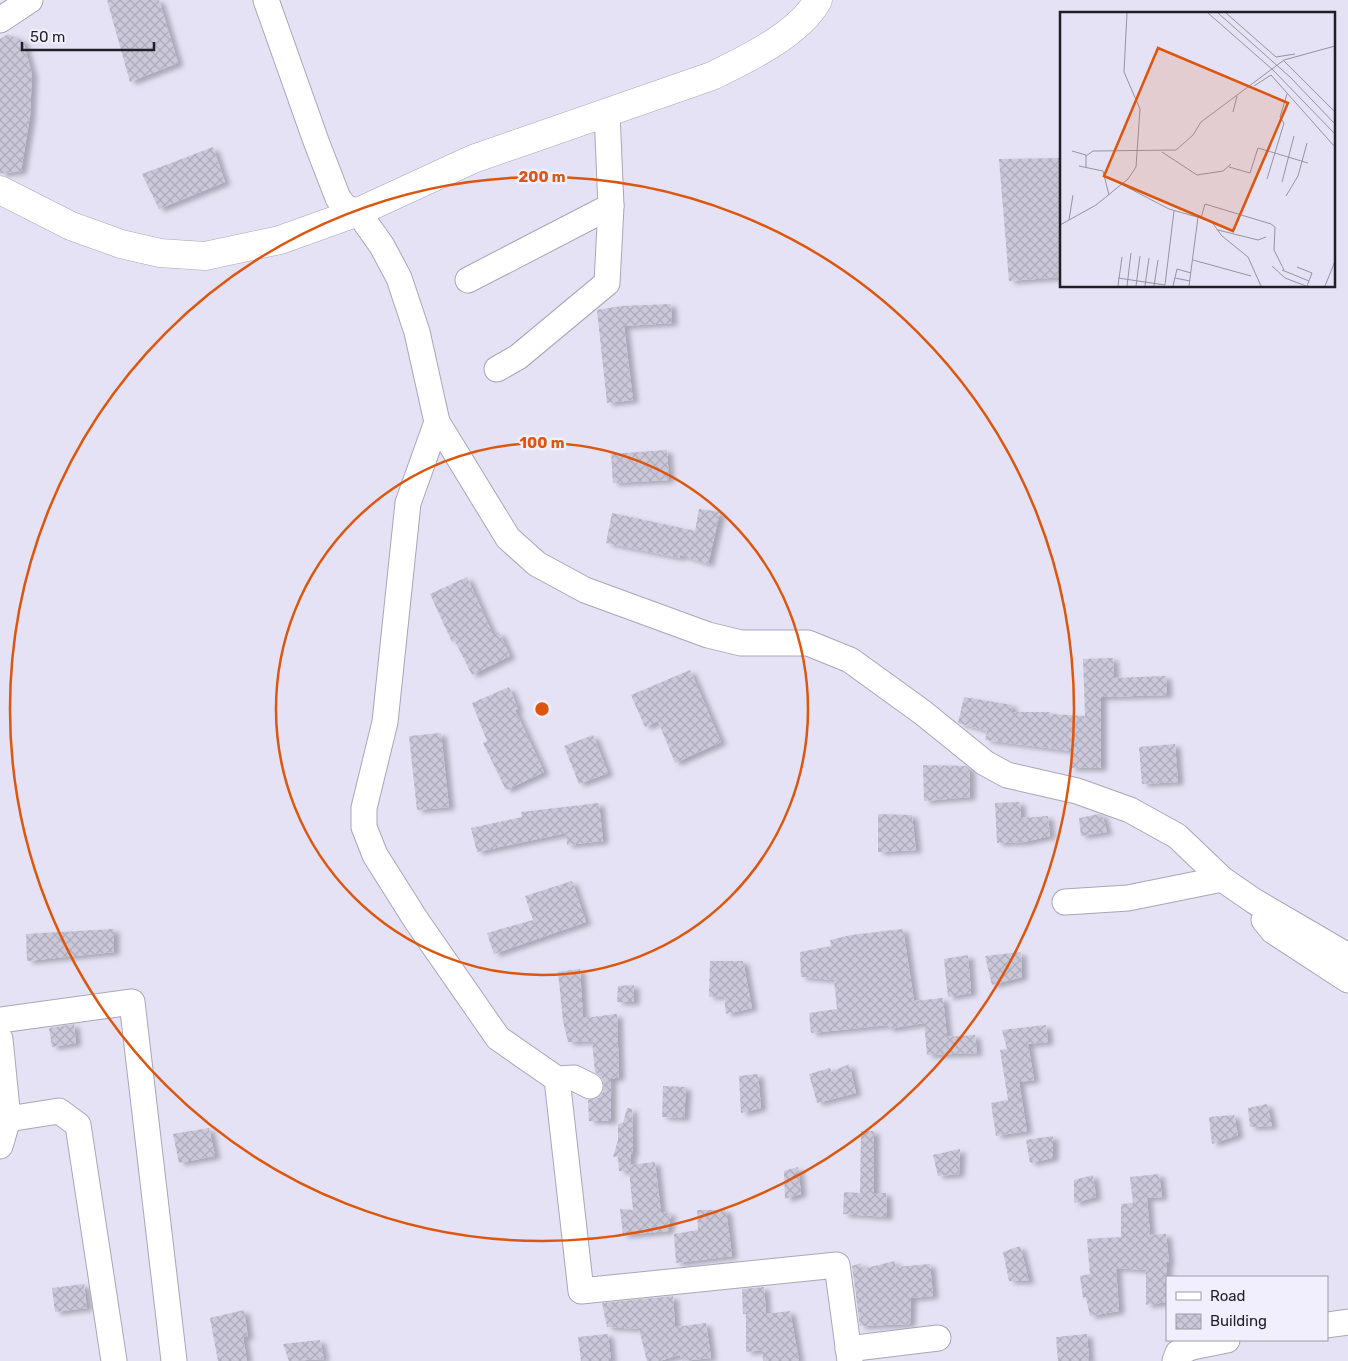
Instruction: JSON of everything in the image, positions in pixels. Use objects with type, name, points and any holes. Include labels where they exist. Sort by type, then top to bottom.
[{"type":"main road","points":[[0,190],[71,226],[143,250],[205,256],[280,240],[358,212],[473,159],[712,76],[739,63],[792,28],[809,13],[818,0]]},
{"type":"street","points":[[0,20],[30,0]]},
{"type":"street","points":[[266,0],[338,198],[345,207],[358,212],[382,246],[399,278],[416,332],[437,422],[508,538],[537,564],[585,590],[708,635],[741,644],[808,643],[850,660],[922,712],[985,763],[1008,775],[1077,791],[1130,810],[1177,836],[1222,879],[1244,894],[1348,956]]},
{"type":"street","points":[[497,369],[518,357],[607,282],[611,206],[607,113]]},
{"type":"street","points":[[468,280],[611,206]]},
{"type":"street","points":[[437,422],[408,503],[385,722],[364,808],[364,827],[375,855],[416,920],[498,1038],[557,1079],[574,1078],[590,1086]]},
{"type":"street","points":[[1065,902],[1128,898],[1222,879]]},
{"type":"street","points":[[1244,894],[1273,931],[1348,980]]},
{"type":"street","points":[[0,1020],[132,1002],[174,1361]]},
{"type":"street","points":[[0,1039],[8,1119],[0,1146]]},
{"type":"street","points":[[557,1079],[581,1291],[837,1265],[849,1355],[938,1338]]},
{"type":"street","points":[[8,1119],[59,1111],[78,1125],[114,1361]]},
{"type":"street","points":[[1328,1325],[1348,1322]]},
{"type":"street","points":[[1175,1361],[1178,1353],[1192,1347],[1222,1341]]},
{"type":"building","points":[[107,0],[159,0],[178,63],[130,82]]},
{"type":"building","points":[[8,34],[23,41],[32,74],[30,116],[21,171],[0,174],[0,39]]},
{"type":"building","points":[[213,147],[225,182],[159,209],[142,174]]},
{"type":"building","points":[[1060,158],[1060,277],[1009,281],[999,159]]},
{"type":"building","points":[[671,304],[672,323],[624,326],[633,400],[607,403],[597,310],[622,306]]},
{"type":"building","points":[[667,450],[669,480],[613,483],[611,454]]},
{"type":"building","points":[[699,509],[720,512],[708,564],[680,555],[680,558],[606,543],[612,513],[695,531]]},
{"type":"building","points":[[467,577],[493,635],[499,632],[510,656],[472,675],[455,641],[452,642],[430,594]]},
{"type":"building","points":[[1113,658],[1114,678],[1166,676],[1167,695],[1101,697],[1101,768],[1070,768],[1071,751],[985,740],[987,731],[958,723],[964,697],[1012,705],[1011,712],[1050,712],[1049,714],[1085,716],[1083,659]]},
{"type":"building","points":[[690,670],[721,742],[675,763],[658,721],[645,727],[631,695]]},
{"type":"building","points":[[509,687],[518,709],[515,710],[544,772],[506,790],[483,743],[487,741],[472,703]]},
{"type":"building","points":[[441,733],[449,807],[417,810],[409,736]]},
{"type":"building","points":[[593,735],[608,773],[579,784],[564,746]]},
{"type":"building","points":[[1175,744],[1178,782],[1142,784],[1139,747]]},
{"type":"building","points":[[923,765],[966,766],[970,770],[970,797],[924,801]]},
{"type":"building","points":[[1020,802],[1021,818],[1048,816],[1050,836],[1024,842],[997,843],[995,803]]},
{"type":"building","points":[[599,803],[603,841],[567,845],[566,833],[477,852],[471,828],[522,817],[521,812]]},
{"type":"building","points":[[878,814],[912,815],[916,850],[878,852]]},
{"type":"building","points":[[1102,815],[1107,832],[1081,836],[1079,818]]},
{"type":"building","points":[[572,881],[586,922],[494,954],[487,933],[533,920],[525,896]]},
{"type":"building","points":[[114,929],[114,952],[27,961],[26,934]]},
{"type":"building","points":[[903,929],[914,1001],[943,998],[947,1037],[975,1035],[977,1053],[927,1055],[924,1023],[888,1029],[888,1025],[811,1033],[809,1013],[837,1009],[834,980],[801,977],[800,952],[831,946],[830,940],[851,935]]},
{"type":"building","points":[[1021,952],[1022,977],[992,985],[985,956]]},
{"type":"building","points":[[968,955],[971,993],[948,997],[944,959]]},
{"type":"building","points":[[710,961],[743,961],[752,1008],[726,1014],[724,996],[709,997]]},
{"type":"building","points":[[580,969],[583,1018],[617,1014],[619,1077],[611,1079],[611,1121],[589,1121],[588,1100],[598,1098],[603,1092],[604,1085],[602,1078],[595,1072],[592,1041],[568,1042],[563,1021],[558,972]]},
{"type":"building","points":[[634,985],[634,1002],[617,1002],[618,986]]},
{"type":"building","points":[[74,1024],[76,1043],[52,1047],[49,1028]]},
{"type":"building","points":[[1046,1025],[1048,1042],[1028,1044],[1034,1080],[1019,1082],[1027,1131],[996,1136],[991,1103],[1008,1100],[1000,1050],[1007,1049],[1002,1030]]},
{"type":"building","points":[[849,1064],[856,1093],[817,1103],[809,1074],[830,1068],[831,1072]]},
{"type":"building","points":[[758,1074],[761,1108],[741,1113],[739,1076]]},
{"type":"building","points":[[663,1086],[686,1087],[684,1118],[662,1117]]},
{"type":"building","points":[[1267,1104],[1272,1126],[1250,1127],[1248,1108]]},
{"type":"building","points":[[627,1108],[632,1109],[633,1153],[631,1154],[630,1165],[655,1162],[661,1212],[671,1213],[668,1231],[623,1235],[620,1209],[633,1210],[629,1171],[619,1171],[618,1156],[613,1157],[618,1140],[618,1124],[623,1123]]},
{"type":"building","points":[[1234,1115],[1238,1135],[1212,1144],[1209,1117]]},
{"type":"building","points":[[209,1128],[215,1156],[179,1163],[173,1134]]},
{"type":"building","points":[[861,1131],[874,1131],[874,1193],[886,1193],[887,1217],[843,1214],[844,1192],[860,1193]]},
{"type":"building","points":[[1053,1136],[1053,1158],[1030,1163],[1026,1140]]},
{"type":"building","points":[[960,1149],[959,1174],[938,1176],[933,1155]]},
{"type":"building","points":[[798,1167],[801,1194],[785,1199],[784,1171]]},
{"type":"building","points":[[1159,1174],[1162,1197],[1147,1198],[1150,1235],[1166,1234],[1169,1263],[1167,1263],[1166,1276],[1166,1302],[1146,1305],[1146,1270],[1116,1268],[1119,1311],[1090,1316],[1086,1297],[1083,1298],[1080,1276],[1090,1274],[1087,1239],[1121,1237],[1121,1204],[1133,1203],[1130,1177]]},
{"type":"building","points":[[1093,1175],[1096,1197],[1074,1203],[1074,1180]]},
{"type":"building","points":[[697,1210],[726,1210],[732,1256],[676,1263],[674,1234],[698,1230]]},
{"type":"building","points":[[1020,1246],[1029,1281],[1009,1281],[1003,1252]]},
{"type":"building","points":[[895,1261],[895,1267],[930,1264],[933,1296],[911,1298],[910,1324],[860,1326],[852,1266],[861,1263],[862,1269]]},
{"type":"building","points":[[84,1284],[87,1308],[55,1312],[52,1288]]},
{"type":"building","points":[[764,1287],[766,1314],[790,1311],[799,1361],[763,1361],[762,1350],[746,1352],[746,1314],[743,1314],[742,1289]]},
{"type":"building","points":[[673,1296],[675,1327],[706,1323],[711,1358],[682,1361],[680,1355],[659,1361],[647,1361],[639,1329],[607,1327],[602,1303]]},
{"type":"building","points":[[244,1310],[248,1337],[243,1337],[247,1361],[218,1361],[210,1318]]},
{"type":"building","points":[[608,1334],[611,1361],[581,1361],[578,1337]]},
{"type":"building","points":[[1087,1334],[1089,1361],[1058,1361],[1056,1337]]},
{"type":"building","points":[[320,1340],[324,1359],[289,1361],[283,1344]]}]
